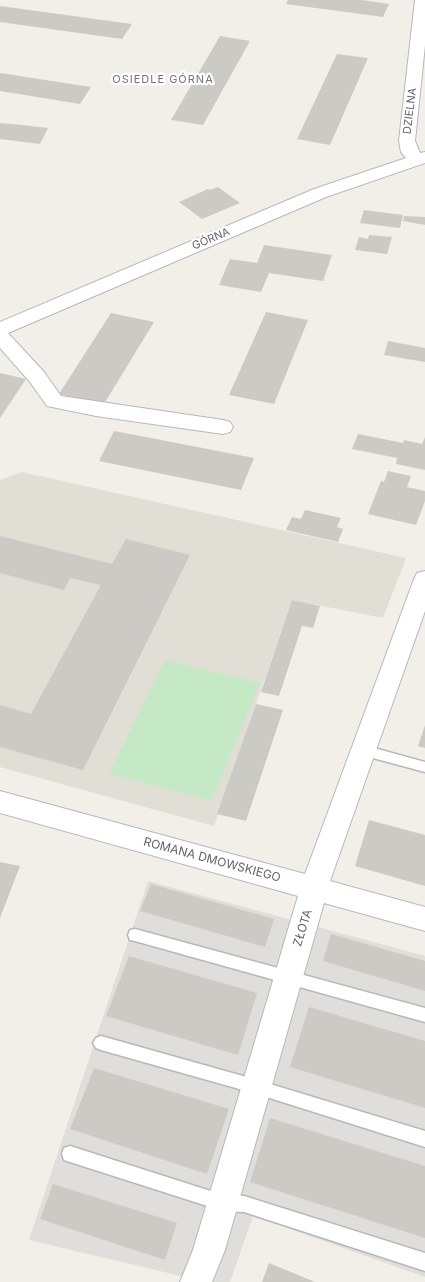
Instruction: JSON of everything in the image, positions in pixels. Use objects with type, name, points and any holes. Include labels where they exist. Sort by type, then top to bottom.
[{"type":"street","name":"DZIELNA","points":[[421,158],[410,152],[407,141],[421,60],[423,4]]},
{"type":"street","name":"GÓRNA","points":[[0,329],[320,193],[421,158]]},
{"type":"street","points":[[0,336],[37,377],[54,401],[97,410],[159,416],[222,427]]},
{"type":"street","name":"ZŁOTA","points":[[196,1282],[209,1250],[321,864],[425,579]]},
{"type":"street","name":"ROMANA DMOWSKIEGO","points":[[0,802],[425,919]]},
{"type":"lane","points":[[363,750],[425,767]]},
{"type":"lane","points":[[135,935],[425,1015]]},
{"type":"lane","points":[[100,1043],[257,1087],[425,1139]]},
{"type":"lane","points":[[70,1154],[223,1203],[244,1204],[425,1262]]},
{"type":"shaded area","points":[[22,472],[406,558],[383,618],[292,600],[214,826],[0,767],[0,480]]},
{"type":"shaded area","points":[[148,881],[425,956],[425,1277],[253,1216],[230,1282],[206,1282],[29,1240]]},
{"type":"green space","points":[[165,660],[260,683],[212,801],[109,774]]},
{"type":"building","points":[[288,0],[362,0],[389,4],[383,17],[286,4]]},
{"type":"building","points":[[0,6],[132,24],[122,39],[0,22]]},
{"type":"building","points":[[220,36],[250,41],[203,125],[171,120]]},
{"type":"building","points":[[337,54],[368,58],[330,145],[297,139]]},
{"type":"building","points":[[0,73],[91,87],[80,104],[0,91]]},
{"type":"building","points":[[0,123],[48,128],[40,144],[0,139]]},
{"type":"building","points":[[218,187],[240,203],[202,219],[179,202],[208,189]]},
{"type":"building","points":[[364,210],[403,215],[400,228],[360,223]]},
{"type":"building","points":[[404,216],[425,217],[425,225],[403,221]]},
{"type":"building","points":[[369,235],[392,237],[387,254],[355,250],[359,237],[368,239]]},
{"type":"building","points":[[264,245],[332,255],[323,281],[269,273],[261,292],[219,285],[230,259],[257,263]]},
{"type":"building","points":[[266,312],[308,320],[274,404],[229,395]]},
{"type":"building","points":[[111,313],[154,322],[104,404],[59,394]]},
{"type":"building","points":[[388,341],[425,348],[425,362],[384,355]]},
{"type":"building","points":[[0,373],[26,379],[0,418]]},
{"type":"building","points":[[114,431],[254,458],[241,490],[99,461]]},
{"type":"building","points":[[358,434],[403,443],[404,440],[422,444],[425,437],[425,470],[396,464],[397,458],[352,449]]},
{"type":"building","points":[[388,471],[411,476],[407,487],[425,491],[425,501],[416,525],[368,514],[381,481],[384,482]]},
{"type":"building","points":[[305,510],[341,518],[337,527],[343,529],[338,542],[286,530],[292,517],[301,519]]},
{"type":"building","points":[[0,536],[112,564],[126,539],[190,555],[83,770],[0,747],[0,705],[31,714],[101,585],[70,578],[64,590],[0,573]]},
{"type":"building","points":[[292,600],[320,606],[313,628],[302,626],[279,696],[261,692]]},
{"type":"building","points":[[256,704],[283,710],[246,821],[217,814]]},
{"type":"building","points":[[425,725],[425,748],[418,746]]},
{"type":"building","points":[[369,820],[425,835],[425,886],[355,866]]},
{"type":"building","points":[[0,862],[20,866],[0,918]]},
{"type":"building","points":[[151,884],[274,919],[265,947],[140,911]]},
{"type":"building","points":[[331,934],[425,961],[425,991],[323,961]]},
{"type":"building","points":[[129,956],[257,993],[238,1055],[106,1016]]},
{"type":"building","points":[[309,1007],[425,1041],[425,1108],[290,1067]]},
{"type":"building","points":[[94,1068],[229,1109],[207,1174],[70,1129]]},
{"type":"building","points":[[270,1118],[425,1166],[425,1238],[250,1182]]},
{"type":"building","points":[[53,1184],[177,1223],[165,1260],[40,1219]]},
{"type":"building","points":[[269,1263],[315,1282],[262,1282]]},
{"type":"district","name":"OSIEDLE GÓRNA","points":[[163,80]]}]
